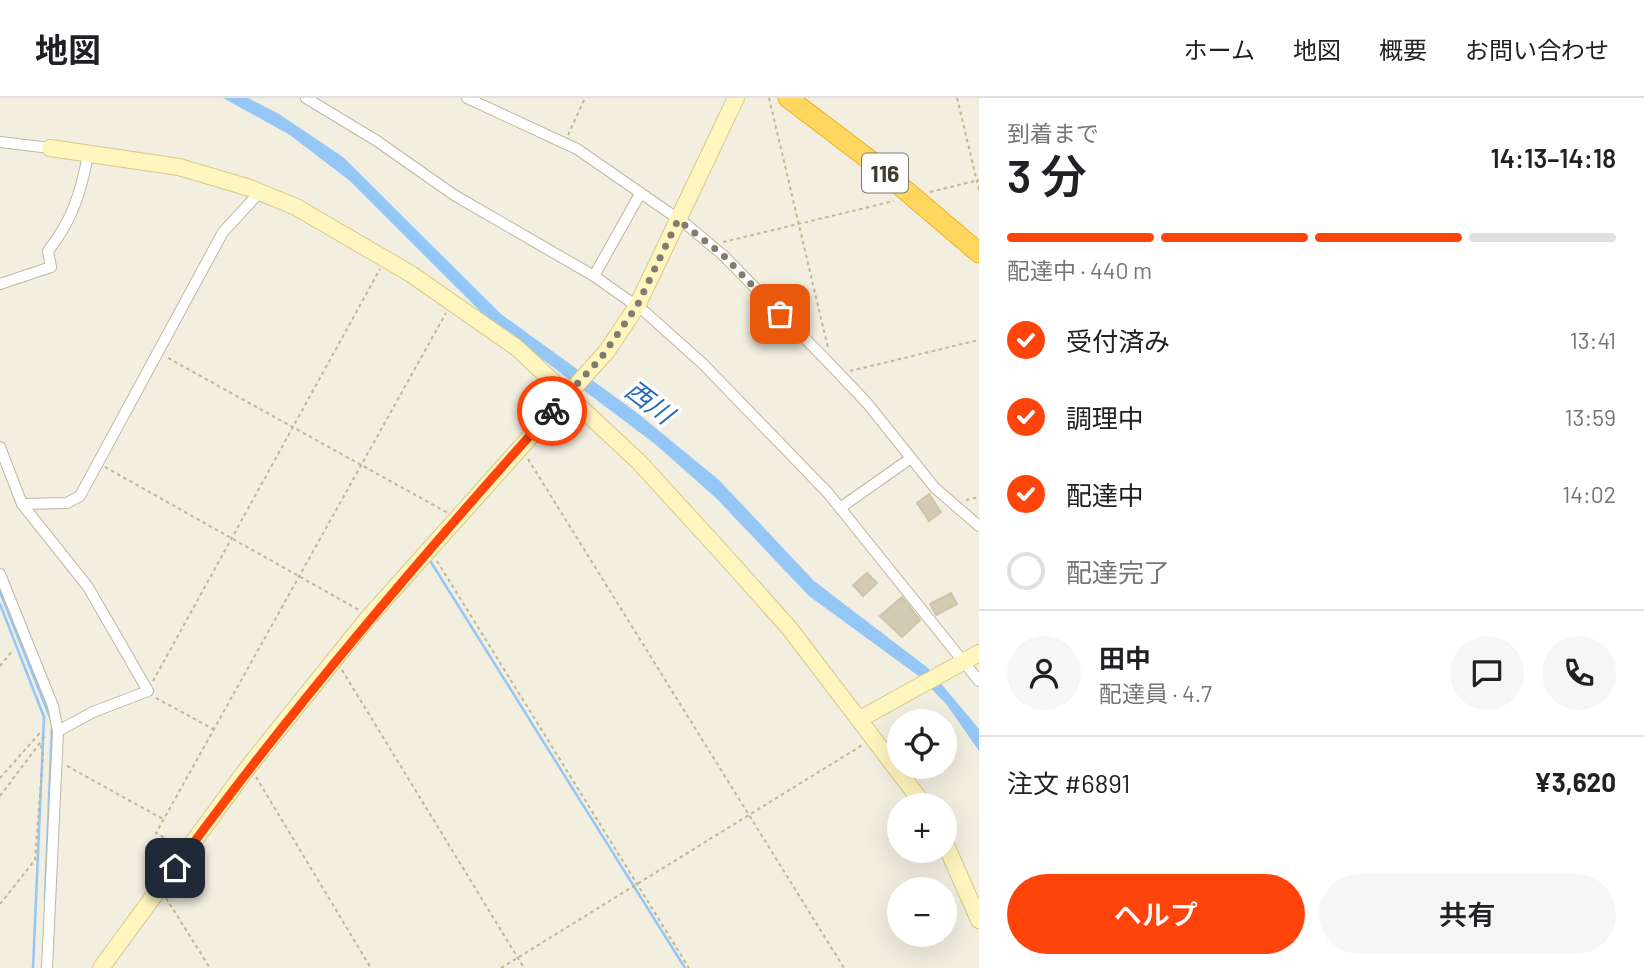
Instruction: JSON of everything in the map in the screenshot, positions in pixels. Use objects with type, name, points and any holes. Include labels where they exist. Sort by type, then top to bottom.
[{"type":"highway","name":"116","points":[[788,98],[979,253]]},
{"type":"street","points":[[306,98],[377,141],[454,195],[594,276],[637,306],[717,378],[839,508],[972,657],[979,681]]},
{"type":"street","points":[[467,98],[563,143],[712,246],[867,403],[934,488],[979,526]]},
{"type":"street","points":[[102,968],[249,766],[368,618],[601,358],[637,306],[736,98]]},
{"type":"street","points":[[0,142],[27,148],[50,148],[179,167],[260,192],[296,207],[453,302],[517,348],[570,392],[639,462],[790,629],[915,793]]},
{"type":"street","points":[[0,284],[51,267],[48,251],[66,228],[80,196],[88,155]]},
{"type":"street","points":[[22,504],[75,501],[159,353],[223,232],[260,192]]},
{"type":"street","points":[[594,276],[640,194]]},
{"type":"street","points":[[0,447],[22,504],[88,587],[148,691],[93,712],[58,731]]},
{"type":"street","points":[[839,508],[911,458]]},
{"type":"street","points":[[0,574],[52,706],[58,731],[47,968]]},
{"type":"street","points":[[860,719],[972,657]]},
{"type":"street","points":[[954,863],[979,920]]},
{"type":"path","points":[[563,143],[585,98]]},
{"type":"path","points":[[769,98],[829,351],[829,363]]},
{"type":"path","points":[[957,98],[979,190]]},
{"type":"path","points":[[712,246],[978,181]]},
{"type":"path","points":[[213,730],[148,691],[385,259]]},
{"type":"path","points":[[177,845],[156,833],[453,302]]},
{"type":"path","points":[[840,375],[979,340]]},
{"type":"path","points":[[159,353],[457,519]]},
{"type":"path","points":[[528,459],[844,968]]},
{"type":"path","points":[[98,463],[357,608],[368,618]]},
{"type":"path","points":[[955,506],[979,497]]},
{"type":"path","points":[[429,549],[688,968]]},
{"type":"path","points":[[0,666],[13,650]]},
{"type":"path","points":[[335,659],[524,968]]},
{"type":"path","points":[[0,796],[41,745],[43,738],[58,731]]},
{"type":"path","points":[[0,778],[39,734],[43,738]]},
{"type":"path","points":[[501,968],[874,738]]},
{"type":"path","points":[[0,904],[35,860],[43,756],[41,745]]},
{"type":"path","points":[[57,760],[164,819]]},
{"type":"path","points":[[249,766],[371,968]]},
{"type":"path","points":[[160,888],[210,968]]},
{"type":"water","points":[[223,98],[248,98],[279,114],[343,157],[501,314],[636,412],[719,480],[814,581],[928,668],[979,729],[979,751],[957,719],[957,709],[950,709],[920,677],[809,596],[716,498],[655,444],[485,316],[350,181],[290,135]]},
{"type":"building","points":[[929,494],[941,512],[929,521],[917,503]]},
{"type":"building","points":[[867,573],[877,583],[863,596],[853,585]]},
{"type":"building","points":[[951,593],[957,604],[936,615],[930,604]]},
{"type":"building","points":[[902,597],[920,620],[902,637],[880,616]]},
{"type":"waterway","points":[[429,559],[685,968]]},
{"type":"waterway","points":[[0,592],[51,720]]},
{"type":"waterway","points":[[0,604],[44,717],[33,968]]},
{"type":"waterway","points":[[45,898],[52,727]]},
{"type":"way so far","points":[[552,411],[607,351],[637,306],[678,220],[723,255],[780,314]]},
{"type":"route","points":[[175,868],[249,766],[368,618],[552,411]]},
{"type":"water label","name":"西川","points":[[650,401]]}]
